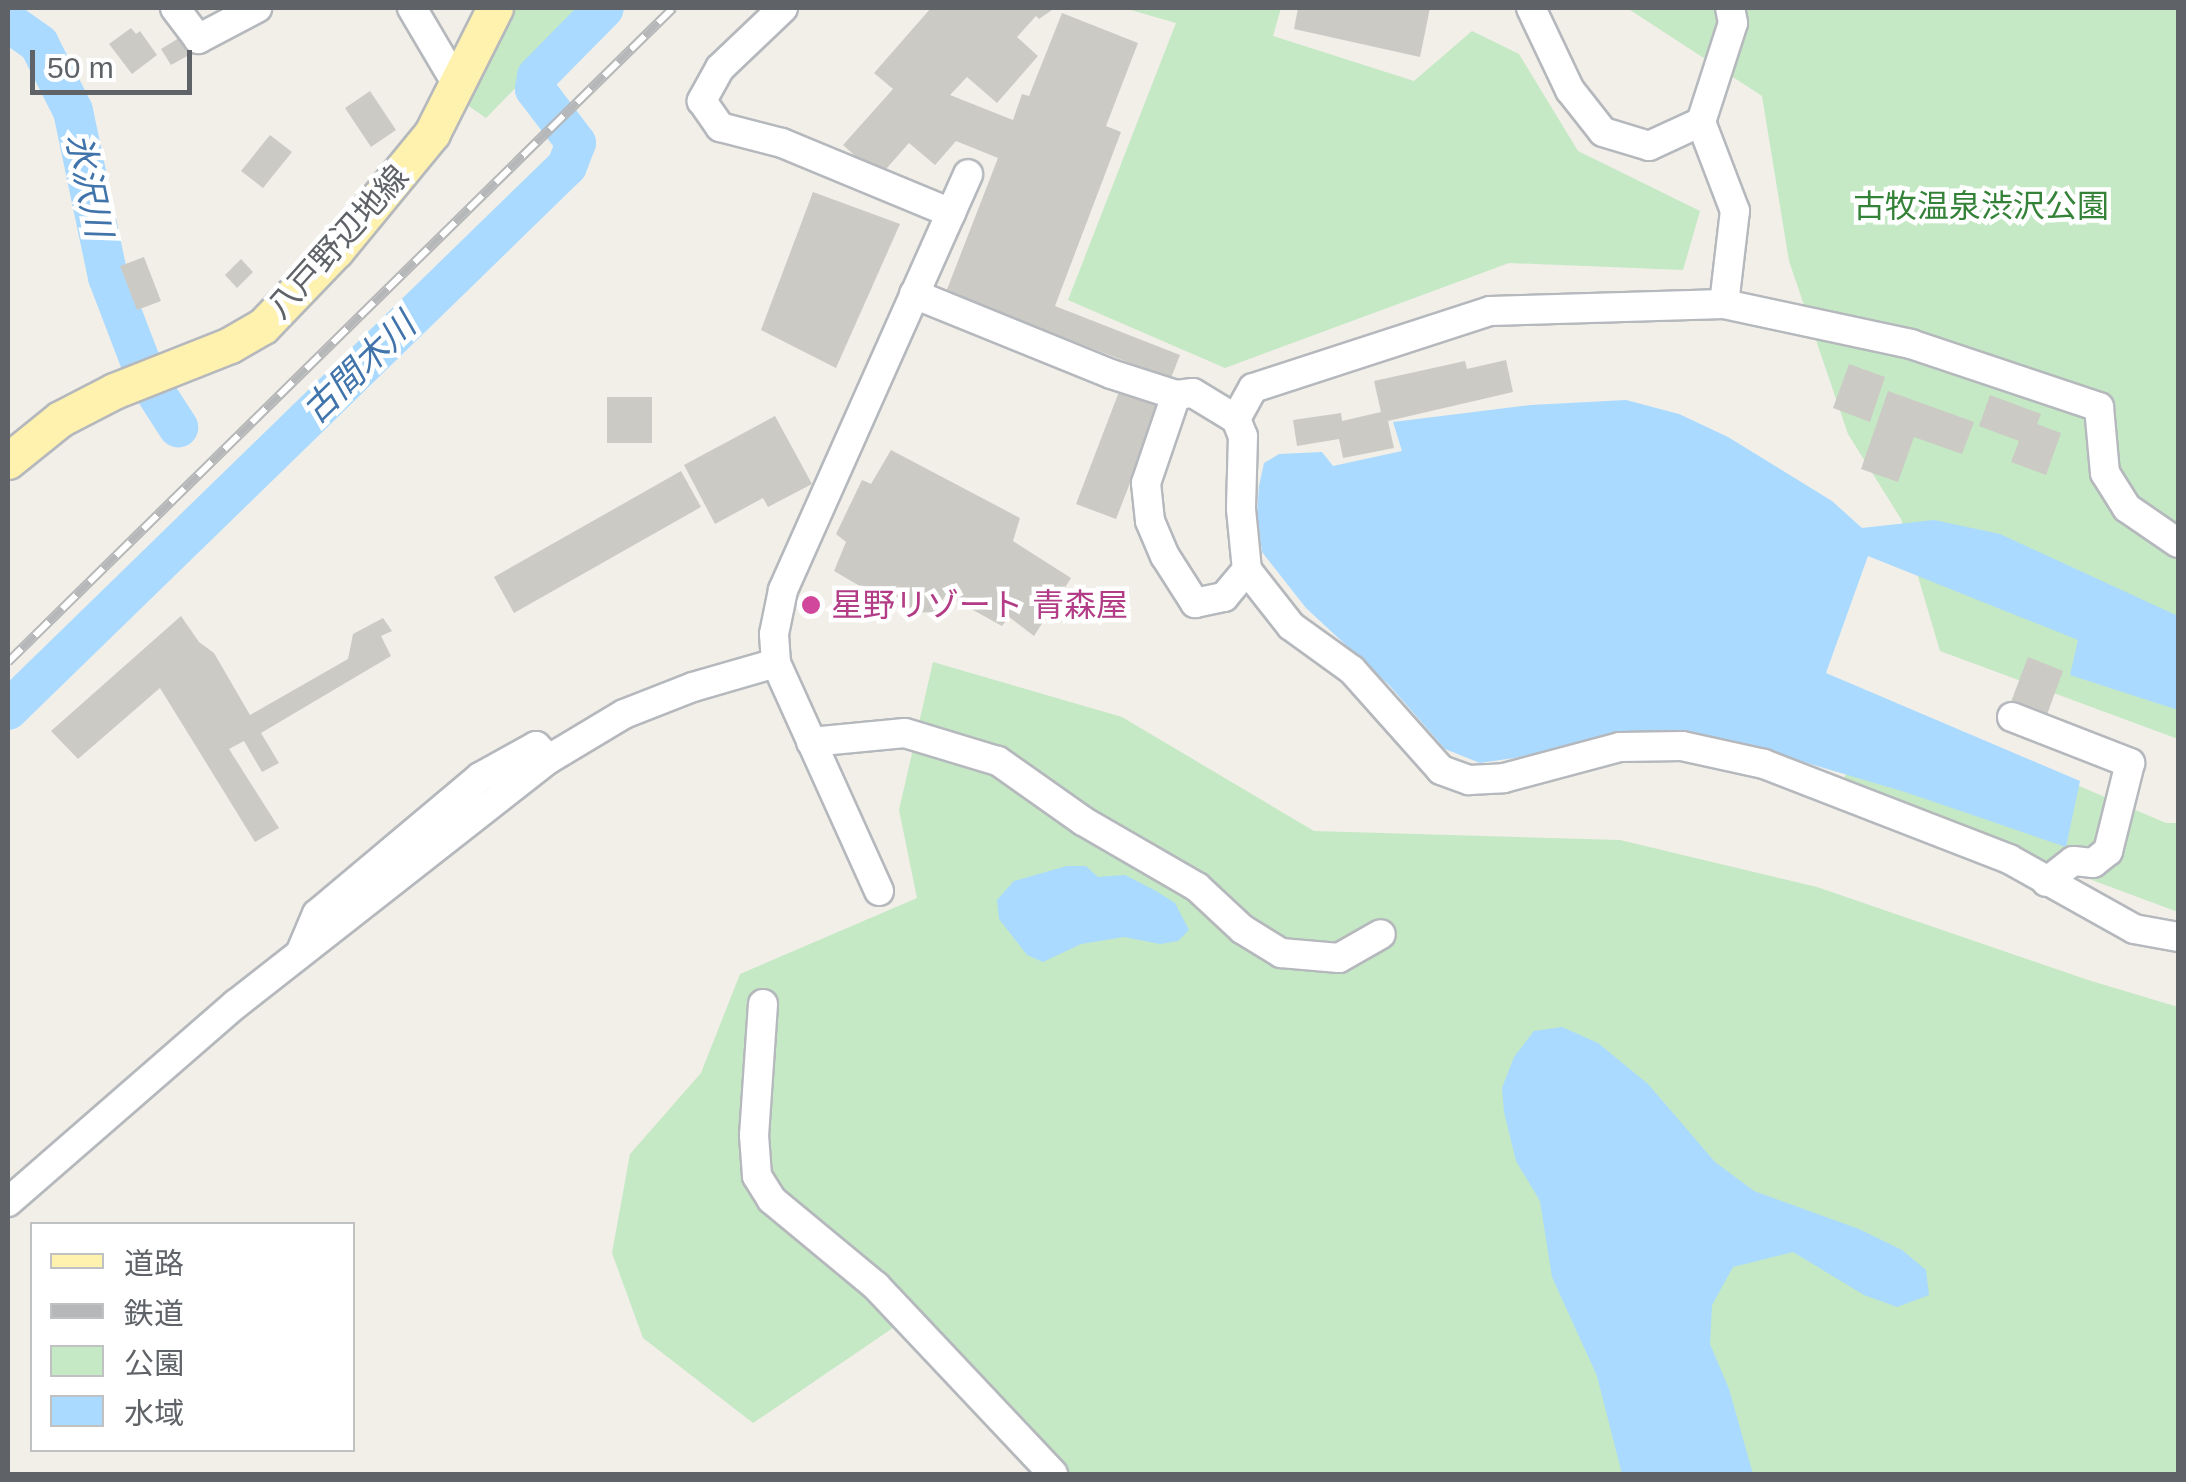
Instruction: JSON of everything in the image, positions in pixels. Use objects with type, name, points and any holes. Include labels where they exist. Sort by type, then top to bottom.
[{"type":"main road","name":"八戸野辺地線","points":[[8,462],[60,419],[114,391],[230,345],[263,326],[395,183],[432,134],[495,8]]},
{"type":"street","points":[[175,8],[198,38],[257,8]]},
{"type":"street","points":[[412,8],[458,86]]},
{"type":"street","points":[[782,8],[720,68],[702,101],[720,127],[782,143],[950,213]]},
{"type":"street","points":[[1531,8],[1570,90],[1604,132],[1649,146],[1701,122]]},
{"type":"street","points":[[1724,304],[1735,211],[1701,122],[1733,24],[1730,8]]},
{"type":"street","points":[[879,891],[776,664],[774,634],[782,590],[968,174]]},
{"type":"street","points":[[914,294],[1176,396],[1193,393],[1236,419],[1242,436],[1241,509],[1246,570],[1291,626],[1352,670],[1441,770],[1469,780],[1504,778],[1620,748],[1682,746],[1764,764],[2009,859],[2134,929],[2178,938]]},
{"type":"street","points":[[1236,419],[1253,388],[1490,311],[1724,304],[1911,344],[2099,407],[2106,474],[2127,508],[2178,543]]},
{"type":"street","points":[[1176,396],[1146,484],[1150,521],[1165,556],[1195,603],[1224,597],[1246,570]]},
{"type":"street","points":[[8,1202],[145,1078],[549,759],[624,714],[693,686],[776,664]]},
{"type":"street","points":[[2012,717],[2130,764],[2108,851],[2094,863],[2073,861],[2046,882]]},
{"type":"street","points":[[811,742],[905,733],[998,761],[1083,820],[1197,887],[1242,929],[1281,953],[1339,958],[1381,934]]},
{"type":"street","points":[[763,1004],[754,1135],[757,1176],[772,1200],[876,1286],[1053,1474]]},
{"type":"green space","points":[[503,8],[594,8],[486,118],[463,102]]},
{"type":"green space","points":[[1124,8],[1281,8],[1273,36],[1414,81],[1472,31],[1519,54],[1578,151],[1700,211],[1683,270],[1509,263],[1225,368],[1068,300],[1176,23]]},
{"type":"green space","name":"古牧温泉渋沢公園","points":[[1627,8],[2178,8],[2178,739],[1940,651],[1901,519],[1848,434],[1789,261],[1762,96]]},
{"type":"green space","points":[[933,662],[1122,717],[1314,831],[1620,840],[1817,887],[2178,1007],[2178,1474],[1062,1474],[912,1315],[753,1423],[643,1338],[612,1253],[630,1154],[701,1073],[740,974],[917,898],[899,810]]},
{"type":"green space","points":[[1888,705],[2166,823],[2178,823],[2178,912],[1839,786]]},
{"type":"water","points":[[1626,400],[1679,414],[1728,437],[1832,501],[1862,528],[1934,520],[2000,534],[2178,616],[2178,710],[2070,675],[2078,640],[1868,556],[1826,673],[2080,781],[2066,847],[1905,792],[1780,755],[1690,736],[1615,733],[1561,751],[1480,763],[1445,749],[1389,685],[1306,608],[1262,552],[1257,516],[1259,486],[1264,463],[1279,454],[1322,452],[1333,466],[1402,451],[1393,422],[1531,405]]},
{"type":"water","points":[[1067,866],[1086,866],[1098,877],[1125,875],[1156,891],[1175,903],[1189,930],[1178,941],[1160,944],[1124,937],[1081,944],[1043,962],[1027,955],[999,919],[997,900],[1014,881]]},
{"type":"water","points":[[1562,1027],[1598,1043],[1648,1084],[1715,1162],[1754,1191],[1859,1229],[1902,1250],[1926,1270],[1929,1295],[1897,1307],[1864,1295],[1793,1252],[1733,1267],[1712,1305],[1710,1344],[1729,1389],[1753,1474],[1622,1474],[1597,1376],[1552,1277],[1540,1201],[1516,1161],[1504,1112],[1502,1088],[1514,1057],[1534,1031]]},
{"type":"building","points":[[931,8],[1055,8],[1039,19],[1036,16],[1017,37],[1038,56],[997,103],[967,77],[950,95],[1013,120],[1022,94],[1029,96],[1062,13],[1138,43],[1106,126],[1121,132],[1055,306],[1180,355],[1116,519],[1076,504],[1130,363],[946,292],[998,158],[956,141],[935,165],[909,143],[879,177],[843,145],[893,89],[874,73]]},
{"type":"building","points":[[1298,8],[1430,8],[1420,57],[1294,29]]},
{"type":"building","points":[[131,28],[136,34],[140,31],[157,55],[132,74],[109,44]]},
{"type":"building","points":[[179,38],[189,55],[171,65],[161,49]]},
{"type":"building","points":[[370,91],[396,130],[371,147],[345,108]]},
{"type":"building","points":[[270,135],[292,152],[263,188],[241,171]]},
{"type":"building","points":[[813,192],[900,224],[836,368],[761,330]]},
{"type":"building","points":[[144,257],[161,301],[137,310],[120,266]]},
{"type":"building","points":[[241,259],[253,272],[237,288],[225,275]]},
{"type":"building","points":[[1506,360],[1513,392],[1388,421],[1394,448],[1343,458],[1339,439],[1297,446],[1293,420],[1341,413],[1342,421],[1381,412],[1374,381],[1465,361],[1467,369]]},
{"type":"building","points":[[1849,364],[1885,377],[1870,422],[1833,408]]},
{"type":"building","points":[[1888,391],[1974,422],[1962,454],[1914,437],[1898,482],[1861,469]]},
{"type":"building","points":[[1990,395],[2041,414],[2037,424],[2061,433],[2046,475],[2011,462],[2019,441],[1979,426]]},
{"type":"building","points":[[607,397],[652,397],[652,443],[607,443]]},
{"type":"building","points":[[775,416],[812,484],[768,507],[763,498],[715,524],[684,465]]},
{"type":"building","points":[[891,450],[1020,518],[1013,541],[1071,578],[1034,636],[1009,617],[1002,626],[946,595],[934,612],[906,613],[834,571],[846,542],[836,534],[862,480],[871,484]]},
{"type":"building","points":[[681,471],[701,507],[514,613],[494,577]]},
{"type":"building","points":[[181,616],[199,642],[214,653],[250,715],[348,659],[353,634],[383,618],[392,631],[381,636],[391,656],[261,733],[279,763],[262,772],[244,741],[229,749],[279,828],[255,842],[160,688],[78,759],[51,731]]},
{"type":"building","points":[[2028,657],[2063,671],[2045,720],[2009,707]]},
{"type":"waterway","name":"古間木川","points":[[8,710],[567,166],[576,143],[535,89],[537,76],[604,8]]},
{"type":"waterway","name":"氷沢川","points":[[8,22],[39,44],[73,111],[108,277],[142,366]]},
{"type":"waterway","name":"氷沢川","points":[[149,382],[178,427]]},
{"type":"railway","points":[[8,662],[673,8]]},
{"type":"place","name":"星野リゾート 青森屋","points":[[811,605]]}]
